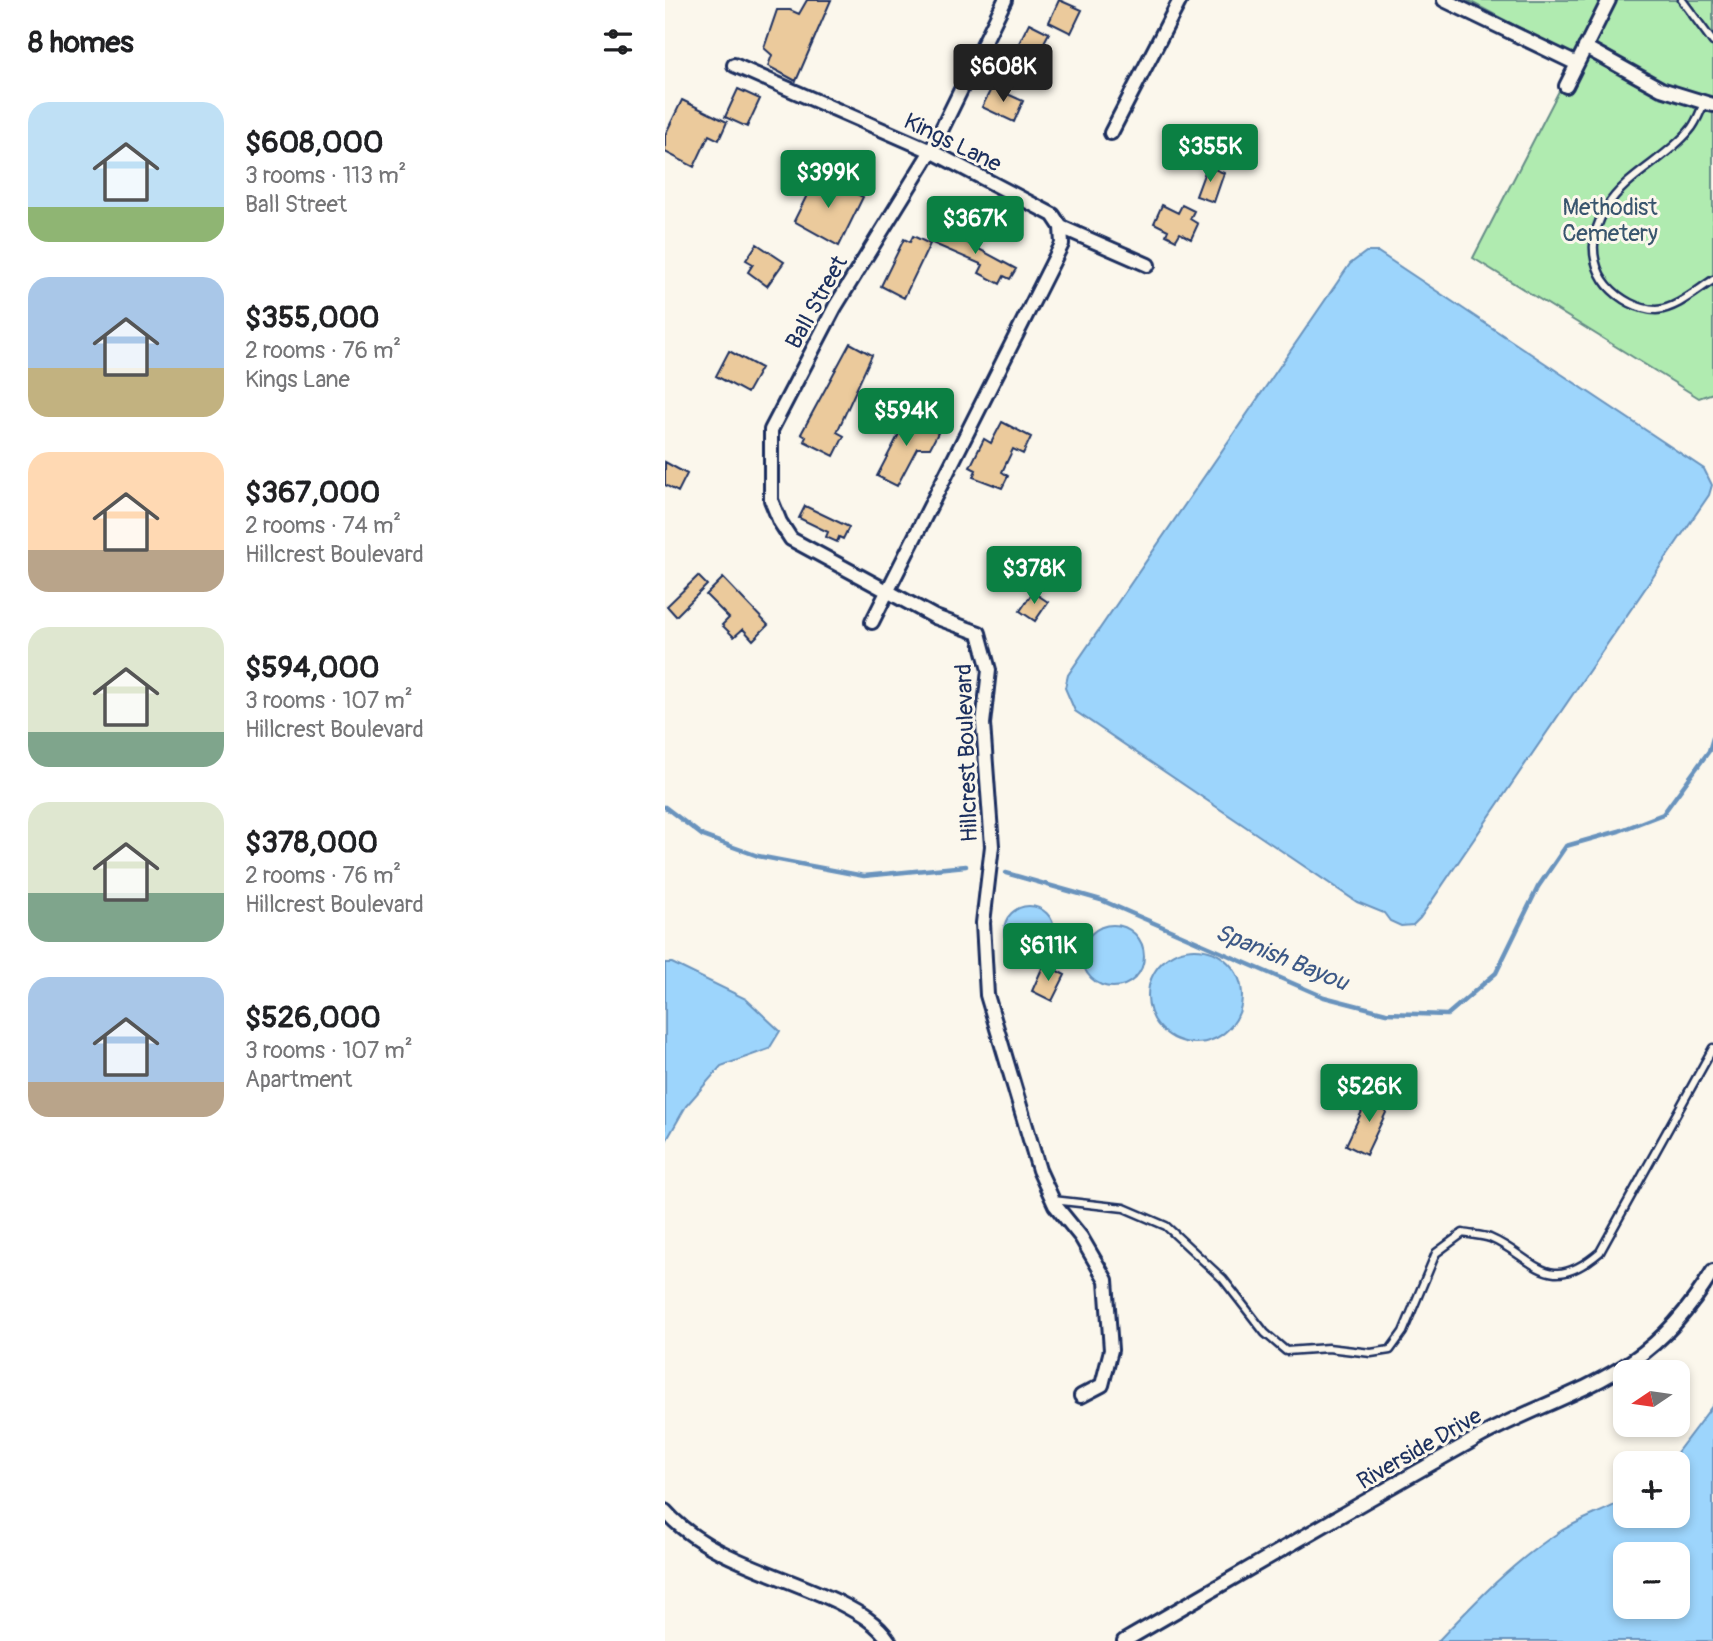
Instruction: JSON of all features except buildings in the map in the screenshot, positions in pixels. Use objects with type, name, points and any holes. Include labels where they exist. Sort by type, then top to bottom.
[{"type":"street","name":"Ball Street","points":[[886,590],[791,539],[771,500],[771,430],[835,307],[931,151],[1005,0]]},
{"type":"street","points":[[1111,133],[1179,0]]},
{"type":"street","points":[[1444,0],[1577,64]]},
{"type":"street","points":[[1566,86],[1609,0]]},
{"type":"street","points":[[1585,47],[1661,89],[1709,104]]},
{"type":"street","name":"Kings Lane","points":[[734,65],[931,151],[1053,215],[1061,227],[1148,265]]},
{"type":"street","points":[[872,622],[1062,244],[1061,227]]},
{"type":"street","name":"Hillcrest Boulevard","points":[[886,590],[935,617],[979,633],[989,670],[983,724],[992,846],[983,923],[987,995],[1039,1170],[1053,1200],[1081,1237],[1106,1280],[1111,1350],[1102,1385],[1081,1396]]},
{"type":"street","name":"Riverside Drive","points":[[1124,1641],[1481,1436],[1633,1361],[1672,1327],[1713,1271]]},
{"type":"street","points":[[665,1511],[683,1530],[717,1550],[806,1586],[854,1610],[874,1623],[889,1641]]},
{"type":"lane","points":[[1682,0],[1713,42]]},
{"type":"lane","points":[[1709,104],[1692,129],[1622,187],[1605,208],[1595,233],[1592,253],[1595,267],[1602,279],[1620,297],[1641,308],[1657,310],[1672,306],[1713,280]]},
{"type":"lane","points":[[1053,1200],[1124,1208],[1165,1226],[1223,1279],[1265,1333],[1286,1351],[1328,1348],[1371,1353],[1390,1350],[1403,1332],[1436,1253],[1463,1233],[1490,1238],[1538,1269],[1559,1273],[1584,1267],[1600,1252],[1713,1048]]},
{"type":"green space","name":"Methodist Cemetery","points":[[1467,0],[1713,0],[1713,393],[1699,398],[1473,258],[1576,58]]},
{"type":"water","points":[[1366,252],[1378,252],[1704,469],[1712,485],[1709,495],[1420,918],[1413,925],[1401,926],[1390,921],[1384,913],[1357,902],[1075,711],[1065,688],[1068,675],[1350,264]]},
{"type":"water","points":[[1029,906],[1047,913],[1054,931],[1047,949],[1029,956],[1011,949],[1004,931],[1011,913]]},
{"type":"water","points":[[1113,925],[1135,934],[1144,956],[1135,978],[1113,987],[1091,978],[1082,956],[1091,934]]},
{"type":"water","points":[[1195,949],[1213,953],[1228,963],[1238,978],[1242,996],[1238,1014],[1228,1029],[1213,1039],[1195,1043],[1177,1039],[1162,1029],[1152,1014],[1148,996],[1152,978],[1162,963],[1177,953]]},
{"type":"water","points":[[665,963],[672,963],[746,999],[780,1031],[769,1049],[721,1066],[686,1106],[665,1143]]},
{"type":"water","points":[[1713,1405],[1713,1641],[1438,1641],[1480,1597],[1541,1544],[1574,1524],[1613,1506],[1613,1528],[1690,1528],[1690,1451],[1678,1451]]},
{"type":"waterway","name":"Spanish Bayou","points":[[1006,873],[1101,900],[1324,997],[1386,1013],[1447,1015],[1496,973],[1538,887],[1566,846],[1619,831],[1663,814],[1709,751],[1713,738]]},
{"type":"waterway","name":"Spanish Bayou","points":[[665,807],[703,836],[758,856],[864,876],[966,866]]}]
